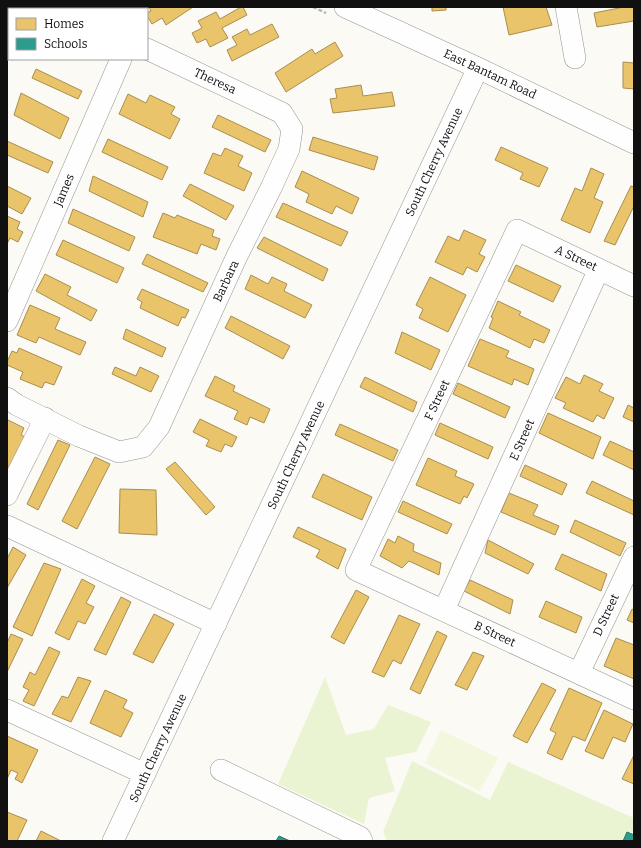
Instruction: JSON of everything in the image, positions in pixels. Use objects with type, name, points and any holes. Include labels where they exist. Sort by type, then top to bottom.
[{"type":"street","name":"East Bantam Road","points":[[345,7],[634,142]]},
{"type":"street","points":[[566,7],[575,58]]},
{"type":"street","name":"Theresa","points":[[148,48],[282,113]]},
{"type":"street","name":"James","points":[[7,321],[121,60]]},
{"type":"street","name":"South Cherry Avenue","points":[[113,841],[146,774],[478,68]]},
{"type":"street","name":"Barbara","points":[[45,418],[79,436],[119,452],[143,447],[159,428],[237,256],[272,188],[289,149],[292,129],[282,113]]},
{"type":"street","name":"A Street","points":[[517,230],[634,286]]},
{"type":"street","name":"F Street","points":[[356,570],[517,230]]},
{"type":"street","name":"E Street","points":[[444,610],[599,269]]},
{"type":"street","points":[[7,398],[17,405],[45,418],[7,495]]},
{"type":"street","points":[[7,526],[216,624]]},
{"type":"street","name":"D Street","points":[[579,673],[634,557]]},
{"type":"street","name":"B Street","points":[[356,570],[634,699]]},
{"type":"street","points":[[7,710],[146,774]]},
{"type":"street","points":[[220,770],[360,837],[362,841]]},
{"type":"green space","points":[[325,677],[346,735],[374,729],[388,705],[431,722],[416,752],[385,758],[395,791],[369,798],[364,824],[278,784]]},
{"type":"green space","points":[[441,730],[498,758],[480,791],[425,763]]},
{"type":"green space","points":[[412,761],[490,800],[508,762],[634,818],[634,841],[387,841],[383,832]]},
{"type":"building: Homes","points":[[7,7],[25,8],[8,8],[7,33]]},
{"type":"building: Homes","points":[[149,7],[193,7],[166,25],[162,18],[152,24],[148,18],[148,12],[151,11]]},
{"type":"building: Homes","points":[[243,7],[247,15],[222,28],[228,38],[210,47],[206,39],[197,43],[192,33],[202,28],[198,21],[216,12],[220,19]]},
{"type":"building: Homes","points":[[432,7],[446,7],[446,10],[432,11]]},
{"type":"building: Homes","points":[[503,7],[546,7],[552,25],[509,35]]},
{"type":"building: Homes","points":[[624,7],[634,7],[634,21],[597,27],[594,13]]},
{"type":"building: Homes","points":[[272,24],[279,37],[232,61],[227,50],[237,45],[232,37],[247,29],[250,35]]},
{"type":"building: Homes","points":[[335,42],[343,56],[286,92],[275,73],[312,49],[315,54]]},
{"type":"building: Homes","points":[[623,62],[634,63],[634,89],[623,88]]},
{"type":"building: Homes","points":[[36,69],[82,91],[78,99],[32,78]]},
{"type":"building: Homes","points":[[361,85],[363,96],[392,92],[395,106],[333,113],[330,99],[337,98],[335,89]]},
{"type":"building: Homes","points":[[21,93],[69,118],[60,139],[14,115]]},
{"type":"building: Homes","points":[[128,94],[146,103],[150,95],[175,107],[171,114],[180,119],[170,139],[119,114]]},
{"type":"building: Homes","points":[[218,115],[271,140],[265,152],[212,127]]},
{"type":"building: Homes","points":[[313,137],[378,157],[374,170],[309,150]]},
{"type":"building: Homes","points":[[108,139],[168,167],[162,180],[102,152]]},
{"type":"building: Homes","points":[[7,141],[53,162],[48,173],[7,155]]},
{"type":"building: Homes","points":[[501,147],[548,168],[539,187],[520,179],[523,173],[495,160]]},
{"type":"building: Homes","points":[[225,148],[243,156],[238,166],[252,173],[244,191],[204,173],[213,153],[221,156]]},
{"type":"building: Homes","points":[[591,168],[604,174],[594,198],[603,202],[590,233],[561,220],[575,188],[582,191]]},
{"type":"building: Homes","points":[[302,171],[359,198],[352,214],[336,206],[332,214],[306,202],[309,194],[295,187]]},
{"type":"building: Homes","points":[[93,176],[148,202],[143,217],[89,191]]},
{"type":"building: Homes","points":[[190,184],[234,206],[226,220],[183,196]]},
{"type":"building: Homes","points":[[7,186],[31,198],[22,214],[7,206]]},
{"type":"building: Homes","points":[[631,186],[634,187],[634,206],[615,245],[604,241]]},
{"type":"building: Homes","points":[[283,203],[348,232],[341,246],[276,217]]},
{"type":"building: Homes","points":[[73,209],[135,237],[129,251],[68,223]]},
{"type":"building: Homes","points":[[163,213],[175,218],[177,215],[214,230],[212,236],[220,239],[216,250],[201,244],[197,254],[153,237]]},
{"type":"building: Homes","points":[[7,216],[20,222],[17,229],[23,232],[18,242],[10,238],[7,244]]},
{"type":"building: Homes","points":[[464,230],[486,240],[479,254],[485,257],[477,272],[467,267],[463,275],[435,262],[448,236],[459,241]]},
{"type":"building: Homes","points":[[264,237],[328,269],[323,281],[257,248]]},
{"type":"building: Homes","points":[[63,240],[124,268],[117,283],[56,255]]},
{"type":"building: Homes","points":[[147,254],[208,283],[203,292],[142,264]]},
{"type":"building: Homes","points":[[516,265],[561,286],[553,302],[508,281]]},
{"type":"building: Homes","points":[[45,274],[71,287],[67,295],[97,310],[91,321],[36,291]]},
{"type":"building: Homes","points":[[251,275],[268,284],[272,277],[287,284],[284,291],[312,305],[305,318],[245,289]]},
{"type":"building: Homes","points":[[430,277],[466,295],[448,332],[419,318],[423,309],[416,305]]},
{"type":"building: Homes","points":[[142,289],[189,310],[185,318],[182,317],[178,326],[140,308],[142,302],[137,299]]},
{"type":"building: Homes","points":[[498,301],[521,312],[519,315],[550,330],[544,343],[534,339],[530,348],[489,328],[493,318],[491,317]]},
{"type":"building: Homes","points":[[30,305],[60,318],[55,329],[86,342],[80,355],[39,337],[36,343],[17,335]]},
{"type":"building: Homes","points":[[231,316],[290,346],[283,359],[225,328]]},
{"type":"building: Homes","points":[[126,329],[166,348],[162,357],[123,339]]},
{"type":"building: Homes","points":[[402,332],[440,350],[431,370],[395,353]]},
{"type":"building: Homes","points":[[480,339],[509,351],[506,357],[534,369],[528,385],[514,379],[512,385],[468,366]]},
{"type":"building: Homes","points":[[19,348],[62,367],[54,385],[45,382],[42,388],[20,379],[23,372],[7,365],[12,351],[17,353]]},
{"type":"building: Homes","points":[[115,367],[136,376],[140,367],[159,376],[151,392],[112,374]]},
{"type":"building: Homes","points":[[584,375],[603,384],[599,391],[614,398],[604,419],[597,415],[593,422],[563,408],[566,403],[555,398],[566,377],[580,384]]},
{"type":"building: Homes","points":[[215,376],[235,386],[233,391],[270,409],[264,423],[250,417],[247,425],[234,419],[238,411],[205,396]]},
{"type":"building: Homes","points":[[365,377],[417,402],[413,412],[360,387]]},
{"type":"building: Homes","points":[[458,383],[510,407],[505,418],[453,394]]},
{"type":"building: Homes","points":[[628,405],[634,408],[634,422],[623,417]]},
{"type":"building: Homes","points":[[548,413],[601,437],[593,459],[539,433]]},
{"type":"building: Homes","points":[[200,419],[237,437],[232,447],[225,444],[221,452],[206,446],[209,440],[193,432]]},
{"type":"building: Homes","points":[[8,420],[24,428],[21,435],[30,439],[7,472],[7,424]]},
{"type":"building: Homes","points":[[440,423],[493,447],[488,459],[435,435]]},
{"type":"building: Homes","points":[[340,424],[398,450],[393,461],[335,435]]},
{"type":"building: Homes","points":[[58,440],[70,445],[38,510],[27,504]]},
{"type":"building: Homes","points":[[610,441],[634,452],[634,470],[603,455]]},
{"type":"building: Homes","points":[[95,457],[110,464],[77,529],[62,521]]},
{"type":"building: Homes","points":[[428,458],[457,471],[455,476],[474,484],[467,498],[464,496],[460,504],[416,485]]},
{"type":"building: Homes","points":[[175,462],[215,507],[206,515],[166,469]]},
{"type":"building: Homes","points":[[525,465],[567,484],[562,495],[520,476]]},
{"type":"building: Homes","points":[[323,474],[372,497],[362,520],[312,497]]},
{"type":"building: Homes","points":[[592,481],[634,501],[634,515],[586,493]]},
{"type":"building: Homes","points":[[120,489],[156,490],[157,535],[119,533]]},
{"type":"building: Homes","points":[[509,493],[538,505],[533,515],[559,526],[555,535],[501,512]]},
{"type":"building: Homes","points":[[403,501],[452,524],[447,534],[398,512]]},
{"type":"building: Homes","points":[[575,520],[626,543],[620,556],[570,532]]},
{"type":"building: Homes","points":[[298,527],[346,549],[338,569],[316,557],[320,550],[293,537]]},
{"type":"building: Homes","points":[[398,536],[414,544],[413,551],[441,563],[439,575],[409,561],[402,568],[380,556],[388,539],[395,543]]},
{"type":"building: Homes","points":[[488,540],[534,564],[528,574],[485,553]]},
{"type":"building: Homes","points":[[13,547],[26,555],[7,588],[7,559]]},
{"type":"building: Homes","points":[[562,554],[607,574],[601,591],[555,569]]},
{"type":"building: Homes","points":[[44,563],[61,569],[32,636],[13,627]]},
{"type":"building: Homes","points":[[82,579],[95,586],[86,603],[94,607],[85,624],[78,621],[69,640],[55,633]]},
{"type":"building: Homes","points":[[470,580],[513,600],[510,614],[464,591]]},
{"type":"building: Homes","points":[[356,590],[369,597],[344,644],[331,637]]},
{"type":"building: Homes","points":[[121,597],[131,602],[106,655],[94,650]]},
{"type":"building: Homes","points":[[546,601],[582,617],[576,633],[539,617]]},
{"type":"building: Homes","points":[[632,609],[634,610],[634,623],[627,620]]},
{"type":"building: Homes","points":[[154,614],[174,624],[153,663],[133,654]]},
{"type":"building: Homes","points":[[399,615],[420,624],[401,664],[393,660],[384,677],[372,672]]},
{"type":"building: Homes","points":[[437,631],[447,636],[420,694],[410,689]]},
{"type":"building: Homes","points":[[11,634],[23,639],[7,672],[7,643]]},
{"type":"building: Homes","points":[[616,638],[634,645],[634,679],[604,666]]},
{"type":"building: Homes","points":[[49,647],[60,652],[34,706],[23,701],[29,690],[23,687],[30,672],[35,675]]},
{"type":"building: Homes","points":[[473,652],[484,656],[467,690],[455,685]]},
{"type":"building: Homes","points":[[78,677],[91,681],[71,722],[52,714],[62,696],[68,698]]},
{"type":"building: Homes","points":[[542,683],[556,690],[527,743],[513,736]]},
{"type":"building: Homes","points":[[569,688],[602,703],[585,741],[573,736],[562,760],[547,753],[556,733],[550,730]]},
{"type":"building: Homes","points":[[105,690],[127,700],[123,708],[133,713],[121,737],[90,723]]},
{"type":"building: Homes","points":[[604,710],[633,724],[625,742],[613,737],[603,759],[585,751]]},
{"type":"building: Homes","points":[[7,736],[38,750],[22,783],[15,779],[18,773],[11,770],[7,779]]},
{"type":"building: Homes","points":[[634,755],[634,784],[622,779]]},
{"type":"building: Homes","points":[[7,812],[27,820],[17,841],[7,841]]},
{"type":"building: Homes","points":[[41,831],[61,841],[36,841]]},
{"type":"building: Schools","points":[[627,832],[634,835],[634,841],[623,841]]},
{"type":"building: Schools","points":[[279,836],[290,841],[276,841]]}]
